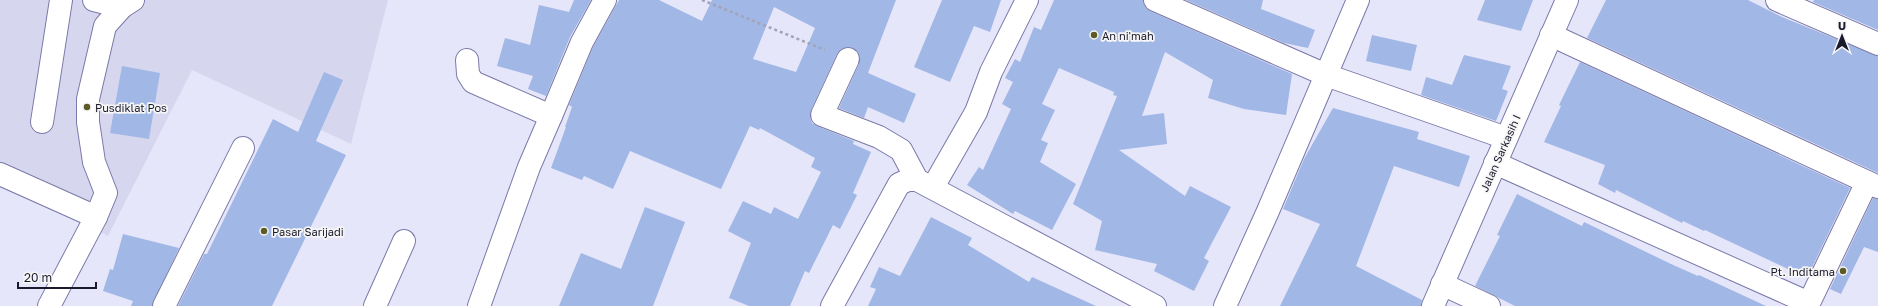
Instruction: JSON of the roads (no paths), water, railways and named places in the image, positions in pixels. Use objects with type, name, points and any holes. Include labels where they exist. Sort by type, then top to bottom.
[{"type":"street","points":[[42,122],[61,0]]},
{"type":"street","points":[[94,0],[127,4]]},
{"type":"street","points":[[479,306],[529,167],[582,42],[605,0]]},
{"type":"street","points":[[925,183],[976,112],[991,72],[1027,0]]},
{"type":"street","points":[[1155,0],[1326,75],[1506,138]]},
{"type":"street","points":[[1225,306],[1268,211],[1358,0]]},
{"type":"street","name":"Jalan Sarkasih I","points":[[1433,306],[1567,0]]},
{"type":"street","points":[[1777,0],[1878,44]]},
{"type":"street","points":[[49,306],[96,217],[106,193],[94,162],[88,122],[88,99],[104,26],[127,4]]},
{"type":"street","points":[[1495,163],[1809,303],[1872,185],[1551,35]]},
{"type":"street","points":[[848,59],[822,115],[879,137],[901,150],[925,183]]},
{"type":"street","points":[[467,60],[468,74],[473,82],[551,116]]},
{"type":"street","points":[[164,306],[243,148]]},
{"type":"street","points":[[0,174],[96,217]]},
{"type":"street","points":[[832,306],[899,184],[908,180],[925,183],[1155,306]]},
{"type":"street","points":[[375,306],[404,241]]},
{"type":"street","points":[[1442,284],[1489,306]]},
{"type":"place","name":"An ni'mah","points":[[1094,35]]},
{"type":"place","name":"Pusdiklat Pos","points":[[87,107]]},
{"type":"place","name":"Pasar Sarijadi","points":[[264,231]]},
{"type":"place","name":"Pt. Inditama","points":[[1843,271]]}]
